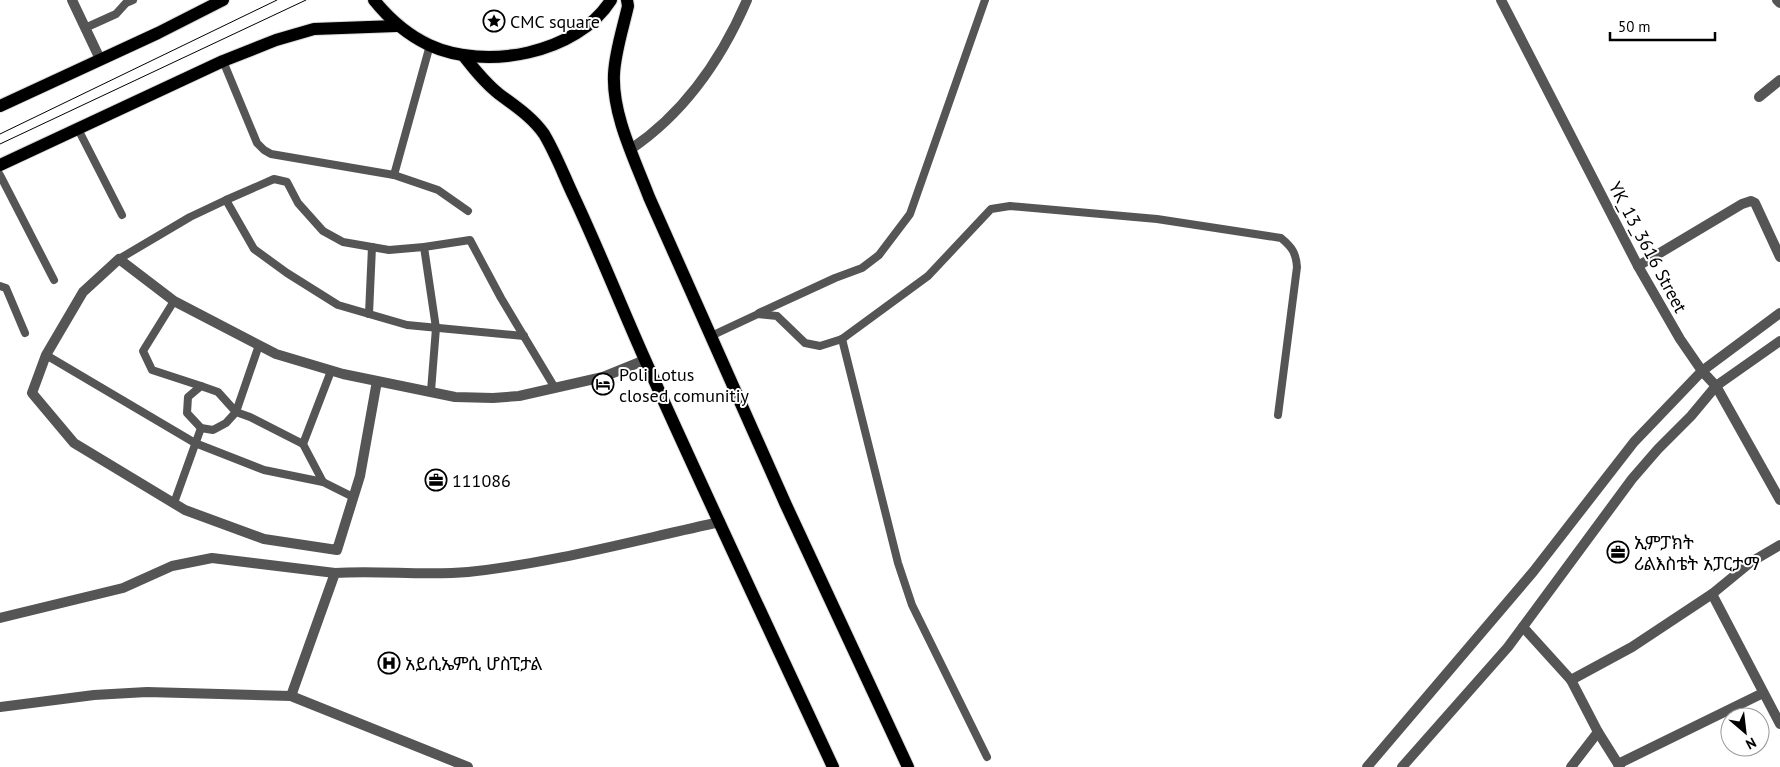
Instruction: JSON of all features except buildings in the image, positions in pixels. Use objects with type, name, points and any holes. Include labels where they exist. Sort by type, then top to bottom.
[{"type":"main road","points":[[0,106],[158,33],[221,0]]},
{"type":"main road","points":[[374,0],[396,26],[430,46],[463,55],[505,57],[542,49],[576,34],[605,9],[611,0]]},
{"type":"main road","points":[[627,0],[628,6],[614,73],[615,95],[630,149],[649,197],[786,505],[908,767]]},
{"type":"main road","points":[[0,165],[223,61],[276,40],[314,29],[396,26]]},
{"type":"main road","points":[[463,55],[478,74],[532,120],[543,134],[583,217],[645,360],[833,767]]},
{"type":"street","points":[[72,0],[100,60]]},
{"type":"street","points":[[630,149],[656,130],[694,91],[734,29],[747,0]]},
{"type":"street","name":"YK_13_3616 Street","points":[[1501,0],[1638,266],[1680,339],[1702,371],[1716,386],[1780,500]]},
{"type":"street","points":[[1777,0],[1780,3]]},
{"type":"street","points":[[1759,97],[1780,80]]},
{"type":"street","points":[[1638,266],[1751,201],[1755,204],[1780,258]]},
{"type":"street","points":[[376,381],[360,476],[337,550],[264,539],[185,510],[74,443],[32,393],[46,355],[83,292],[118,258],[174,301],[276,354],[376,381],[455,397],[493,398],[519,396],[603,377],[645,360]]},
{"type":"street","points":[[1367,767],[1533,572],[1634,442],[1702,371],[1780,313]]},
{"type":"street","points":[[1402,767],[1523,627],[1632,479],[1691,416],[1716,386],[1780,341]]},
{"type":"street","points":[[0,618],[123,588],[172,566],[212,558],[335,573],[362,571],[466,572],[516,566],[720,522]]},
{"type":"street","points":[[1572,680],[1632,647],[1712,594],[1751,562],[1780,545]]},
{"type":"street","points":[[291,696],[335,573]]},
{"type":"street","points":[[1712,594],[1780,724]]},
{"type":"street","points":[[1523,627],[1572,680],[1598,732],[1619,766],[1763,693]]},
{"type":"street","points":[[0,706],[94,695],[147,692],[291,696],[468,767]]},
{"type":"street","points":[[1571,767],[1598,732]]},
{"type":"lane","points":[[85,28],[116,14],[126,3],[133,0]]},
{"type":"lane","points":[[712,336],[836,278],[862,268],[879,255],[910,214],[985,0]]},
{"type":"lane","points":[[394,174],[430,46]]},
{"type":"lane","points":[[223,61],[257,143],[264,150],[271,154],[394,174],[438,190],[468,211]]},
{"type":"lane","points":[[78,129],[122,215]]},
{"type":"lane","points":[[0,175],[54,280]]},
{"type":"lane","points":[[118,258],[190,217],[226,200],[274,179],[287,182],[298,203],[323,231],[343,242],[389,250],[470,240],[555,388]]},
{"type":"lane","points":[[226,200],[254,249],[287,273],[338,305],[407,325],[524,336]]},
{"type":"lane","points":[[758,314],[777,316],[805,343],[820,346],[842,339],[928,276],[991,209],[1010,206],[1157,219],[1281,238],[1296,255],[1297,267],[1278,414]]},
{"type":"lane","points":[[369,314],[372,247]]},
{"type":"lane","points":[[424,247],[436,328],[431,391]]},
{"type":"lane","points":[[0,286],[6,288],[25,334]]},
{"type":"lane","points":[[174,301],[143,351],[152,370],[218,392],[236,412],[250,417],[303,444],[324,482]]},
{"type":"lane","points":[[842,339],[898,563],[912,605],[987,757]]},
{"type":"lane","points":[[201,386],[188,396],[187,413],[201,428],[213,430],[226,423],[236,412],[259,345]]},
{"type":"lane","points":[[46,355],[196,443],[264,470],[324,482],[353,497]]},
{"type":"lane","points":[[303,444],[331,370]]},
{"type":"lane","points":[[174,503],[201,428]]},
{"type":"tram line","points":[[0,134],[277,0]]},
{"type":"tram line","points":[[0,144],[306,0]]},
{"type":"place","name":"CMC square","points":[[494,21]]},
{"type":"place","name":"Poli Lotus closed comunitiy","points":[[603,384]]},
{"type":"place","name":"111086","points":[[436,480]]},
{"type":"place","name":"ኢምፓክት ሪልእስቴት አፓርታማ","points":[[1618,552]]},
{"type":"place","name":"አይሲኤምሲ ሆስፒታል","points":[[389,663]]}]
